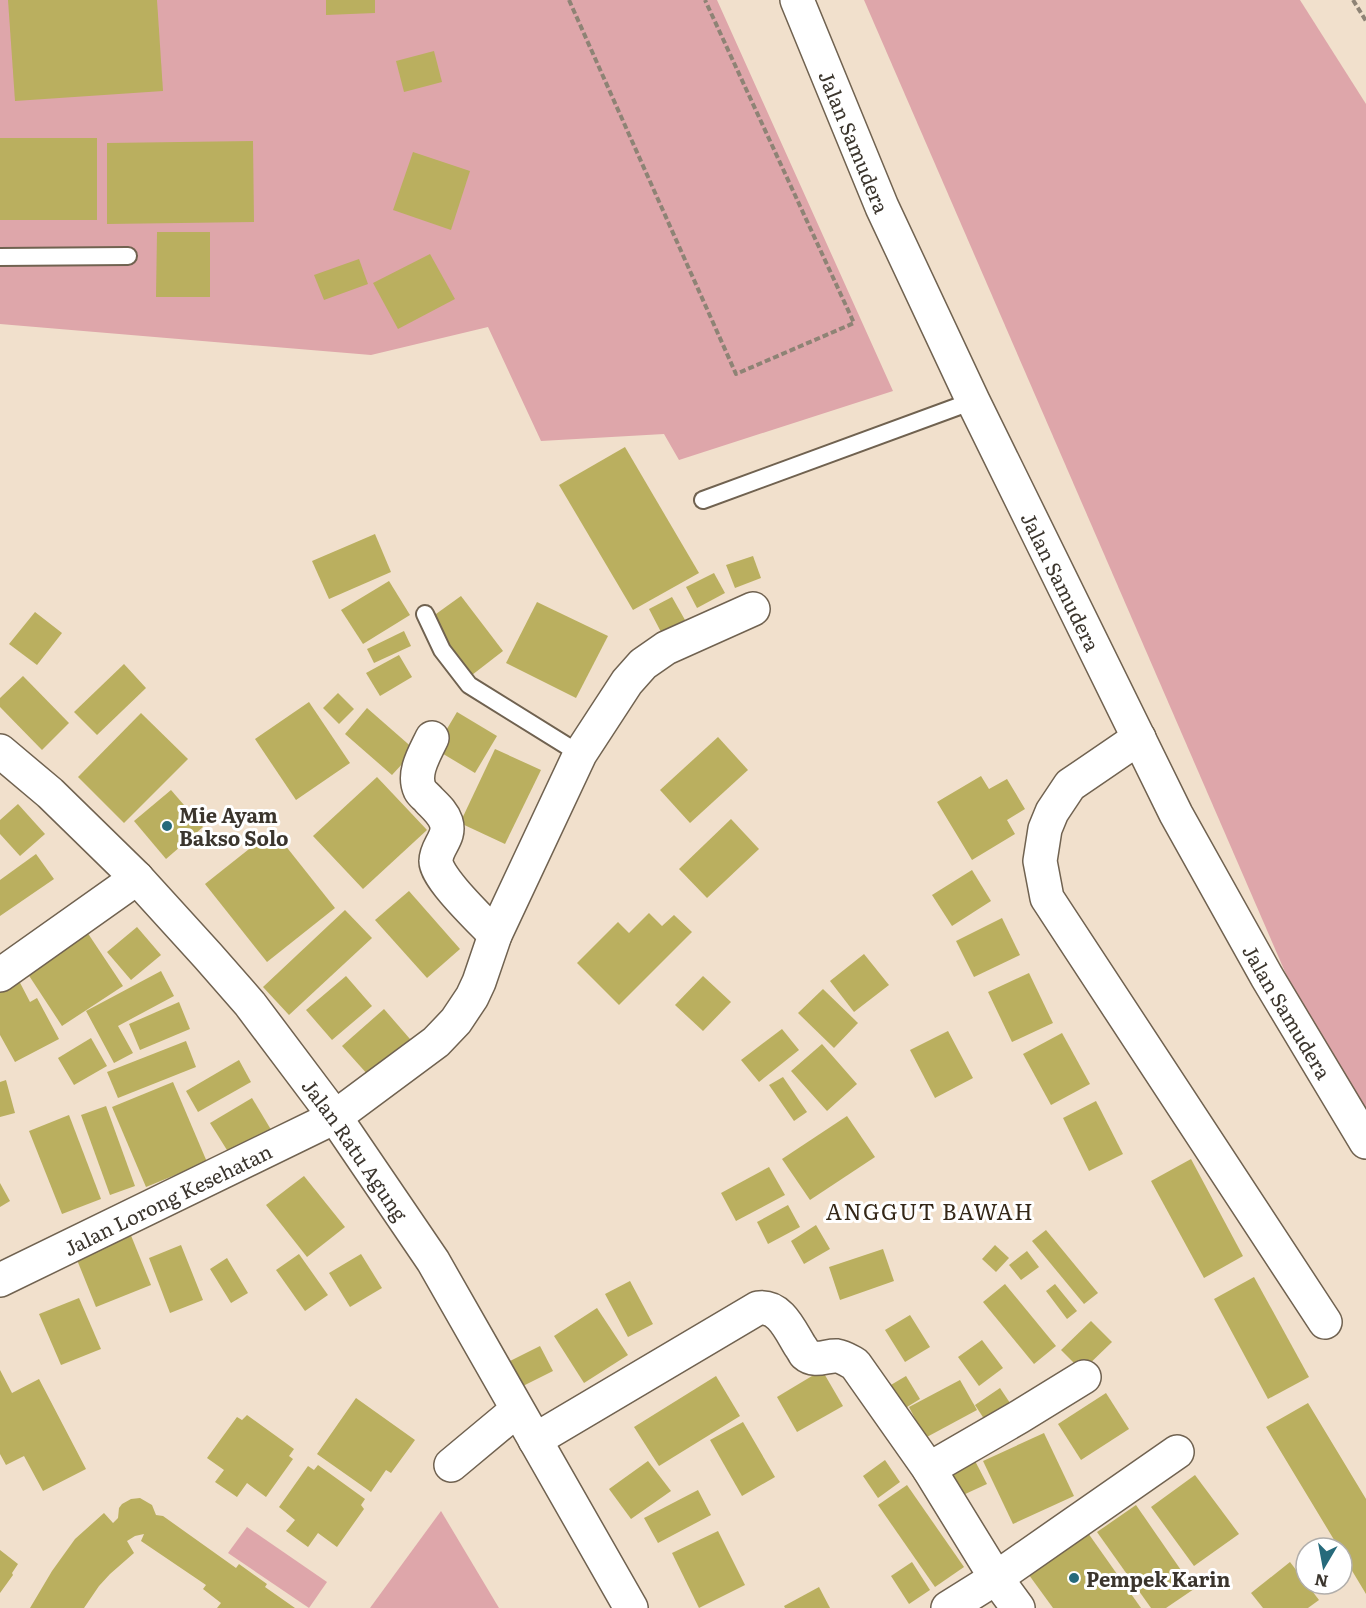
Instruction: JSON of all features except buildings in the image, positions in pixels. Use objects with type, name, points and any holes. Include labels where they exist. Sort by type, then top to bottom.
[{"type":"street","name":"Jalan Samudera","points":[[797,0],[882,207],[973,401],[1176,814],[1267,977],[1366,1142]]},
{"type":"street","name":"Jalan Lorong Kesehatan","points":[[0,1280],[335,1117],[436,1042],[456,1021],[479,982],[495,935],[580,754],[627,681],[643,663],[666,648],[753,609]]},
{"type":"street","points":[[432,738],[417,774],[421,791],[442,813],[447,829],[445,840],[437,854],[436,865],[443,879],[495,935]]},
{"type":"street","points":[[1139,738],[1070,785],[1052,813],[1045,829],[1040,861],[1047,898],[1325,1322]]},
{"type":"street","name":"Jalan Ratu Agung","points":[[0,751],[50,793],[137,878],[250,1004],[335,1117],[433,1261],[631,1608]]},
{"type":"street","points":[[0,975],[137,878]]},
{"type":"street","points":[[535,1440],[758,1308],[765,1307],[784,1321],[805,1354],[815,1359],[835,1356],[855,1364],[929,1469],[996,1578],[1018,1608]]},
{"type":"street","points":[[929,1469],[1019,1418],[1084,1377]]},
{"type":"street","points":[[452,1466],[517,1410]]},
{"type":"street","points":[[948,1608],[996,1578],[1177,1452]]},
{"type":"lane","points":[[0,257],[128,256]]},
{"type":"lane","points":[[703,500],[973,401]]},
{"type":"lane","points":[[425,614],[442,650],[469,685],[580,754]]},
{"type":"path","points":[[569,0],[736,374],[854,323],[705,0]]},
{"type":"path","points":[[1353,0],[1366,21]]},
{"type":"shaded area","points":[[0,0],[717,0],[893,391],[679,460],[664,434],[541,441],[488,327],[371,355],[0,324]]},
{"type":"shaded area","points":[[864,0],[1300,0],[1366,104],[1366,1148],[1360,1145]]},
{"type":"shaded area","points":[[441,1511],[499,1608],[370,1608]]},
{"type":"shaded area","points":[[247,1527],[327,1582],[309,1608],[228,1553]]},
{"type":"place","name":"Mie Ayam Bakso Solo","points":[[167,826]]},
{"type":"place","name":"Pempek Karin","points":[[1074,1578]]},
{"type":"district","name":"ANGGUT BAWAH","points":[[930,1210]]}]
